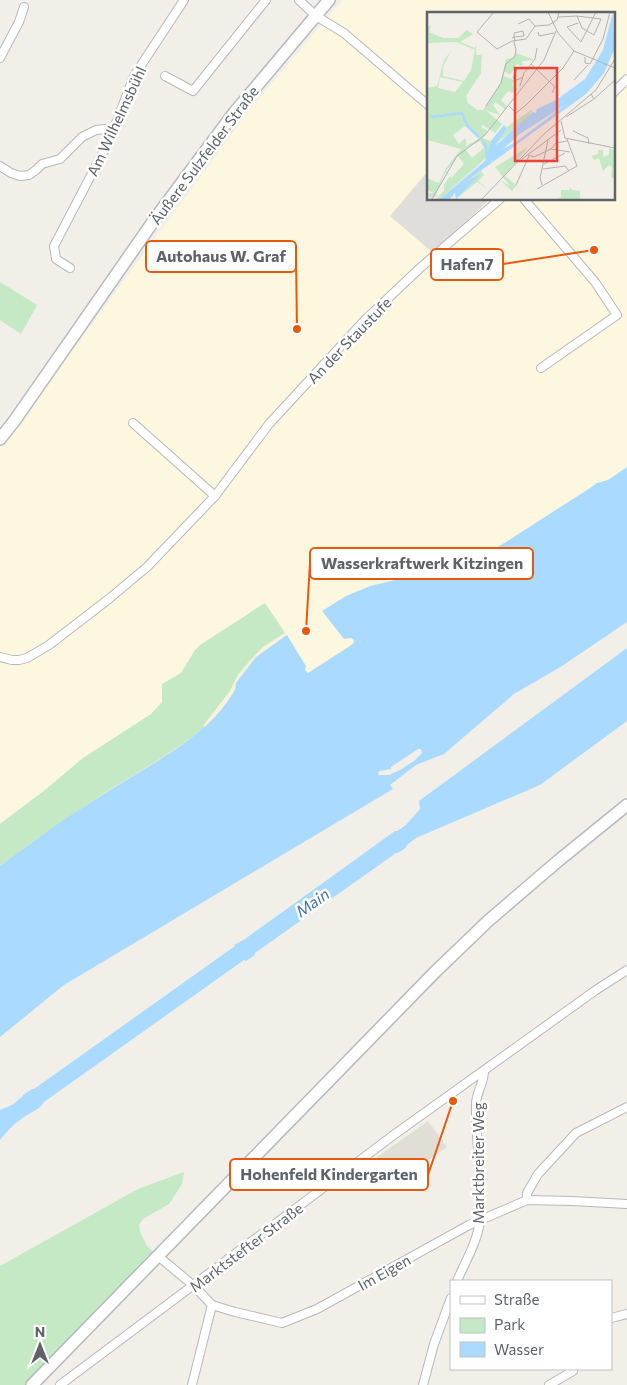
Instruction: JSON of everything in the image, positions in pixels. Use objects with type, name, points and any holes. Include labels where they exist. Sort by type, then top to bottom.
[{"type":"main road","name":"Äußere Sulzfelder Straße","points":[[0,439],[157,216],[234,113],[329,0]]},
{"type":"main road","points":[[32,1385],[448,959],[509,903],[627,805]]},
{"type":"street","name":"Am Wilhelmsbühl","points":[[70,268],[56,259],[54,246],[110,139],[134,76],[184,0]]},
{"type":"street","points":[[165,76],[193,91],[266,0]]},
{"type":"street","points":[[299,0],[316,16],[344,33],[427,104]]},
{"type":"street","points":[[0,58],[19,22],[24,7]]},
{"type":"street","points":[[614,92],[627,79]]},
{"type":"street","points":[[0,166],[20,176],[29,175],[42,164],[60,158],[82,137],[96,130],[114,128]]},
{"type":"street","name":"An der Staustufe","points":[[0,657],[19,660],[27,658],[49,645],[147,567],[215,496],[265,430],[364,321],[420,268],[499,200]]},
{"type":"street","points":[[525,200],[595,282],[617,314],[541,368]]},
{"type":"street","points":[[132,422],[215,496]]},
{"type":"street","name":"Marktstefter Straße","points":[[60,1385],[395,1134],[596,990],[627,970]]},
{"type":"street","name":"Marktbreiter Weg","points":[[457,1280],[476,1236],[480,1221],[476,1102],[484,1078],[484,1071]]},
{"type":"street","points":[[527,1200],[528,1193],[538,1174],[576,1133],[627,1107]]},
{"type":"street","name":"Im Eigen","points":[[158,1256],[194,1286],[212,1305],[282,1323],[317,1309],[469,1225],[527,1200],[627,1204]]},
{"type":"street","points":[[424,1385],[434,1344],[450,1301]]},
{"type":"street","points":[[192,1385],[212,1305]]},
{"type":"street","points":[[612,1318],[627,1314]]},
{"type":"street","points":[[549,1385],[573,1370]]},
{"type":"shaded area","points":[[343,0],[627,0],[627,471],[306,676],[287,635],[265,603],[195,650],[181,673],[162,684],[162,702],[151,714],[83,758],[45,790],[0,823],[0,442],[53,377],[251,108]]},
{"type":"shaded area","points":[[427,172],[427,200],[489,200],[433,253],[390,216]]},
{"type":"shaded area","points":[[428,1121],[447,1147],[396,1183],[377,1157]]},
{"type":"green space","points":[[0,282],[37,305],[21,334],[0,320]]},
{"type":"green space","points":[[265,603],[285,633],[263,647],[248,663],[238,675],[230,691],[205,727],[146,768],[67,817],[0,866],[0,824],[83,758],[151,714],[162,702],[162,684],[181,673],[200,645]]},
{"type":"green space","points":[[184,1172],[182,1184],[169,1204],[143,1219],[139,1225],[140,1232],[147,1246],[158,1256],[32,1385],[0,1385],[0,1266],[138,1189]]},
{"type":"sand","points":[[285,633],[287,635],[255,658],[240,676],[234,691],[224,706],[205,727],[203,726],[230,691],[238,675],[248,663],[263,647]]},
{"type":"water","points":[[627,467],[627,622],[562,666],[514,694],[444,754],[416,765],[390,785],[393,789],[64,985],[0,1037],[0,866],[65,819],[181,746],[196,734],[221,710],[233,693],[236,683],[256,657],[287,635],[306,666],[305,670],[308,673],[353,644],[354,640],[351,638],[344,639],[322,611],[346,596],[370,586],[442,573],[465,566],[506,542],[597,483],[608,480]],"holes":[[[418,749],[421,749],[422,753],[400,770],[389,775],[378,775],[379,771],[391,769],[391,767]]]},
{"type":"water","name":"Main","points":[[627,648],[627,721],[540,785],[416,838],[406,848],[396,853],[255,953],[255,955],[246,961],[244,960],[44,1102],[39,1108],[14,1124],[0,1140],[0,1110],[12,1105],[23,1095],[234,945],[406,825],[420,809],[419,801]]},
{"type":"place","name":"Hafen7","points":[[594,250]]},
{"type":"place","name":"Autohaus W. Graf","points":[[297,329]]},
{"type":"place","name":"Wasserkraftwerk Kitzingen","points":[[306,631]]},
{"type":"place","name":"Hohenfeld Kindergarten","points":[[453,1101]]}]
